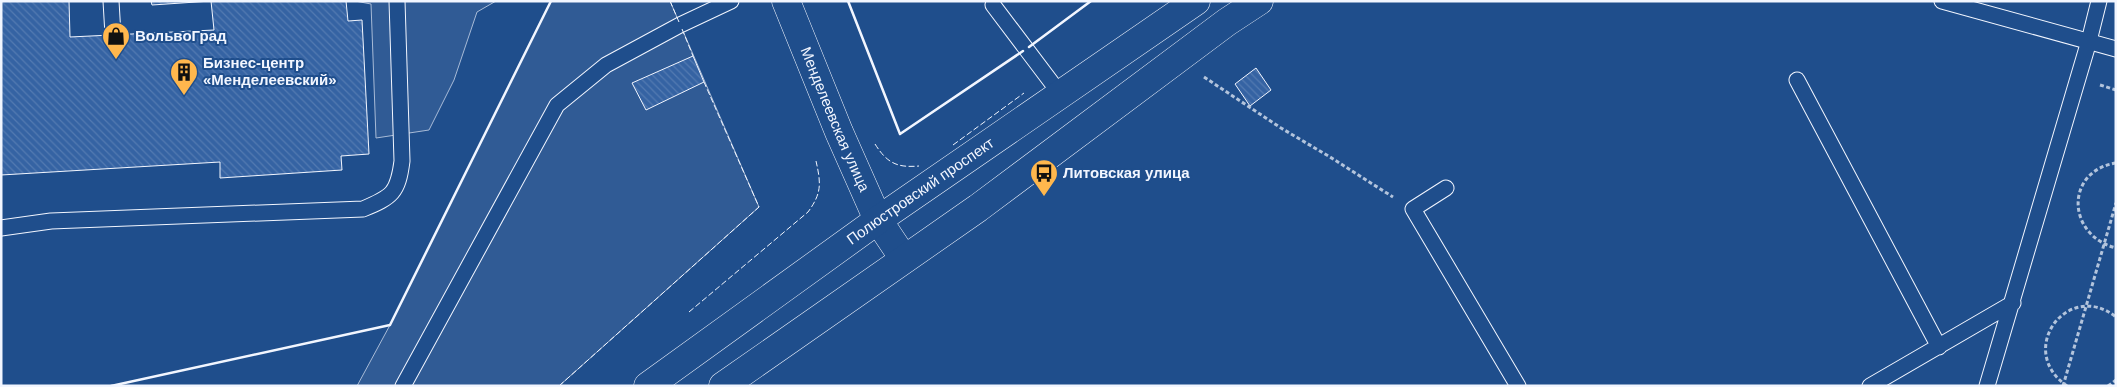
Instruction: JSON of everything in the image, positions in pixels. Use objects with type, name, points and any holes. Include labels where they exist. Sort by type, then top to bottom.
[{"type":"main road","name":"Менделеевская улица","points":[[786,1],[839,132],[878,220],[904,258]]},
{"type":"main road","name":"Полюстровский проспект","points":[[648,386],[878,220],[1196,1]]},
{"type":"main road","points":[[723,386],[978,208],[1211,34],[1259,1]]},
{"type":"lane","points":[[111,1],[113,35]]},
{"type":"lane","points":[[1,228],[51,222],[363,209],[385,200],[399,183],[402,161],[397,1]]},
{"type":"lane","points":[[403,386],[557,105],[606,65],[680,24],[731,1]]},
{"type":"lane","points":[[1942,1],[2116,49]]},
{"type":"lane","points":[[1987,386],[2013,303],[2099,1]]},
{"type":"lane","points":[[993,5],[1061,95]]},
{"type":"lane","points":[[1797,80],[1939,347]]},
{"type":"lane","points":[[1446,188],[1413,209],[1518,386]]},
{"type":"lane","points":[[1870,386],[2013,303]]},
{"type":"path","points":[[1202,76],[1281,128],[1413,209]]},
{"type":"path","points":[[2116,163],[2101,168],[2090,176],[2082,187],[2078,200],[2079,214],[2083,226],[2092,237],[2103,245],[2116,248]]},
{"type":"path","points":[[2116,203],[2085,306],[2065,385],[2059,380],[2050,370],[2045,357],[2047,337],[2056,319],[2067,311],[2085,306],[2108,311],[2116,318]]},
{"type":"path","points":[[2108,386],[2116,380]]},
{"type":"shaded area","points":[[355,1],[496,1],[477,12],[454,80],[429,130],[376,138],[371,4]]},
{"type":"shaded area","points":[[551,1],[670,1],[759,207],[559,386],[357,386],[390,325]]},
{"type":"building","name":"Бизнес-центр «Менделеевский»","points":[[1,1],[69,1],[70,37],[214,30],[211,1],[346,1],[348,21],[362,20],[369,154],[341,156],[342,170],[220,178],[220,162],[1,175]]},
{"type":"building","points":[[151,1],[211,1],[152,5]]},
{"type":"building","points":[[693,56],[704,82],[646,110],[632,83]]},
{"type":"building","points":[[1256,68],[1271,90],[1250,106],[1235,84]]},
{"type":"fence","points":[[670,1],[679,22]]},
{"type":"fence","points":[[682,29],[693,56]]},
{"type":"fence","points":[[559,386],[759,207],[704,82]]},
{"type":"fence","points":[[953,145],[1024,93]]},
{"type":"fence","points":[[875,144],[884,156],[893,163],[905,166],[919,166]]},
{"type":"fence","points":[[689,312],[808,212],[816,199],[819,188],[816,161]]},
{"type":"wall","points":[[111,386],[390,325],[551,1]]},
{"type":"wall","points":[[848,1],[900,134],[1023,51]]},
{"type":"wall","points":[[1029,47],[1091,1]]},
{"type":"place","name":"ВольвоГрад","points":[[116,60]]},
{"type":"place","name":"Бизнес-центр «Менделеевский»","points":[[184,96]]},
{"type":"place","name":"Литовская улица","points":[[1044,197]]}]
